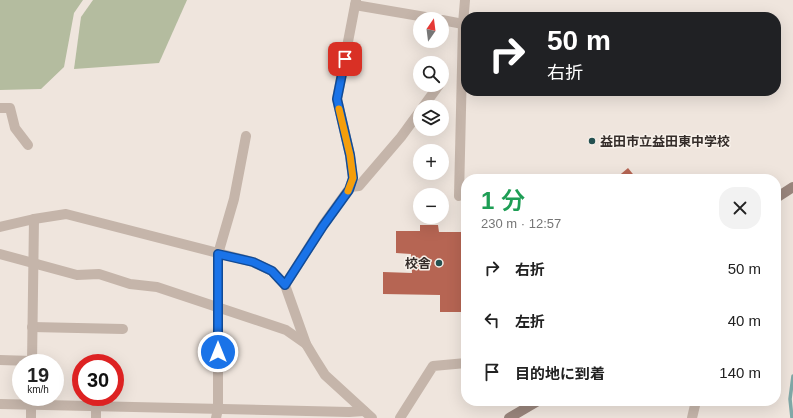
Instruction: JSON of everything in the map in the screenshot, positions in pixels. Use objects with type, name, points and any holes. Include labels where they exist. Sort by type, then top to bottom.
[{"type":"main road","points":[[781,195],[793,187]]},
{"type":"main road","points":[[509,418],[529,406]]},
{"type":"street","points":[[464,12],[465,0]]},
{"type":"street","points":[[285,285],[350,187],[353,178],[350,155],[337,99],[356,2],[413,14]]},
{"type":"street","points":[[449,21],[461,24]]},
{"type":"street","points":[[428,100],[434,92]]},
{"type":"street","points":[[458,196],[461,93]]},
{"type":"street","points":[[0,108],[10,108],[16,128],[28,145]]},
{"type":"street","points":[[350,187],[359,186],[413,121]]},
{"type":"street","points":[[217,414],[218,254],[234,199],[246,136]]},
{"type":"street","points":[[0,227],[34,218],[66,214],[253,262],[272,271],[285,285],[306,344],[325,375],[372,418]]},
{"type":"street","points":[[32,354],[34,218]]},
{"type":"street","points":[[0,254],[77,275],[99,274],[130,284],[157,287],[286,330],[306,344]]},
{"type":"street","points":[[32,327],[123,329]]},
{"type":"street","points":[[0,360],[12,361]]},
{"type":"street","points":[[400,418],[433,366],[461,363]]},
{"type":"street","points":[[0,404],[12,403]]},
{"type":"street","points":[[64,404],[217,414],[364,411]]},
{"type":"street","points":[[31,406],[31,418]]},
{"type":"street","points":[[692,418],[695,406]]},
{"type":"street","points":[[96,407],[96,418]]},
{"type":"green space","points":[[0,0],[83,0],[74,13],[64,67],[41,89],[0,90]]},
{"type":"green space","points":[[93,0],[187,0],[159,63],[74,69],[81,17]]},
{"type":"building","points":[[628,168],[633,174],[621,174]]},
{"type":"building","name":"校舎","points":[[420,225],[438,225],[439,232],[461,232],[461,312],[440,312],[440,295],[383,294],[383,272],[412,273],[411,254],[396,253],[396,231],[420,231]]},
{"type":"waterway","points":[[792,418],[790,399],[793,376]]},
{"type":"slow traffic","points":[[339,109],[350,155],[353,178],[348,191]]},
{"type":"place","name":"益田市立益田東中学校","points":[[592,141]]},
{"type":"place","name":"校舎","points":[[439,263]]},
{"type":"route","points":[[218,352],[218,254],[253,262],[272,271],[285,285],[323,226],[349,190],[353,178],[350,155],[337,99],[345,59]]}]
